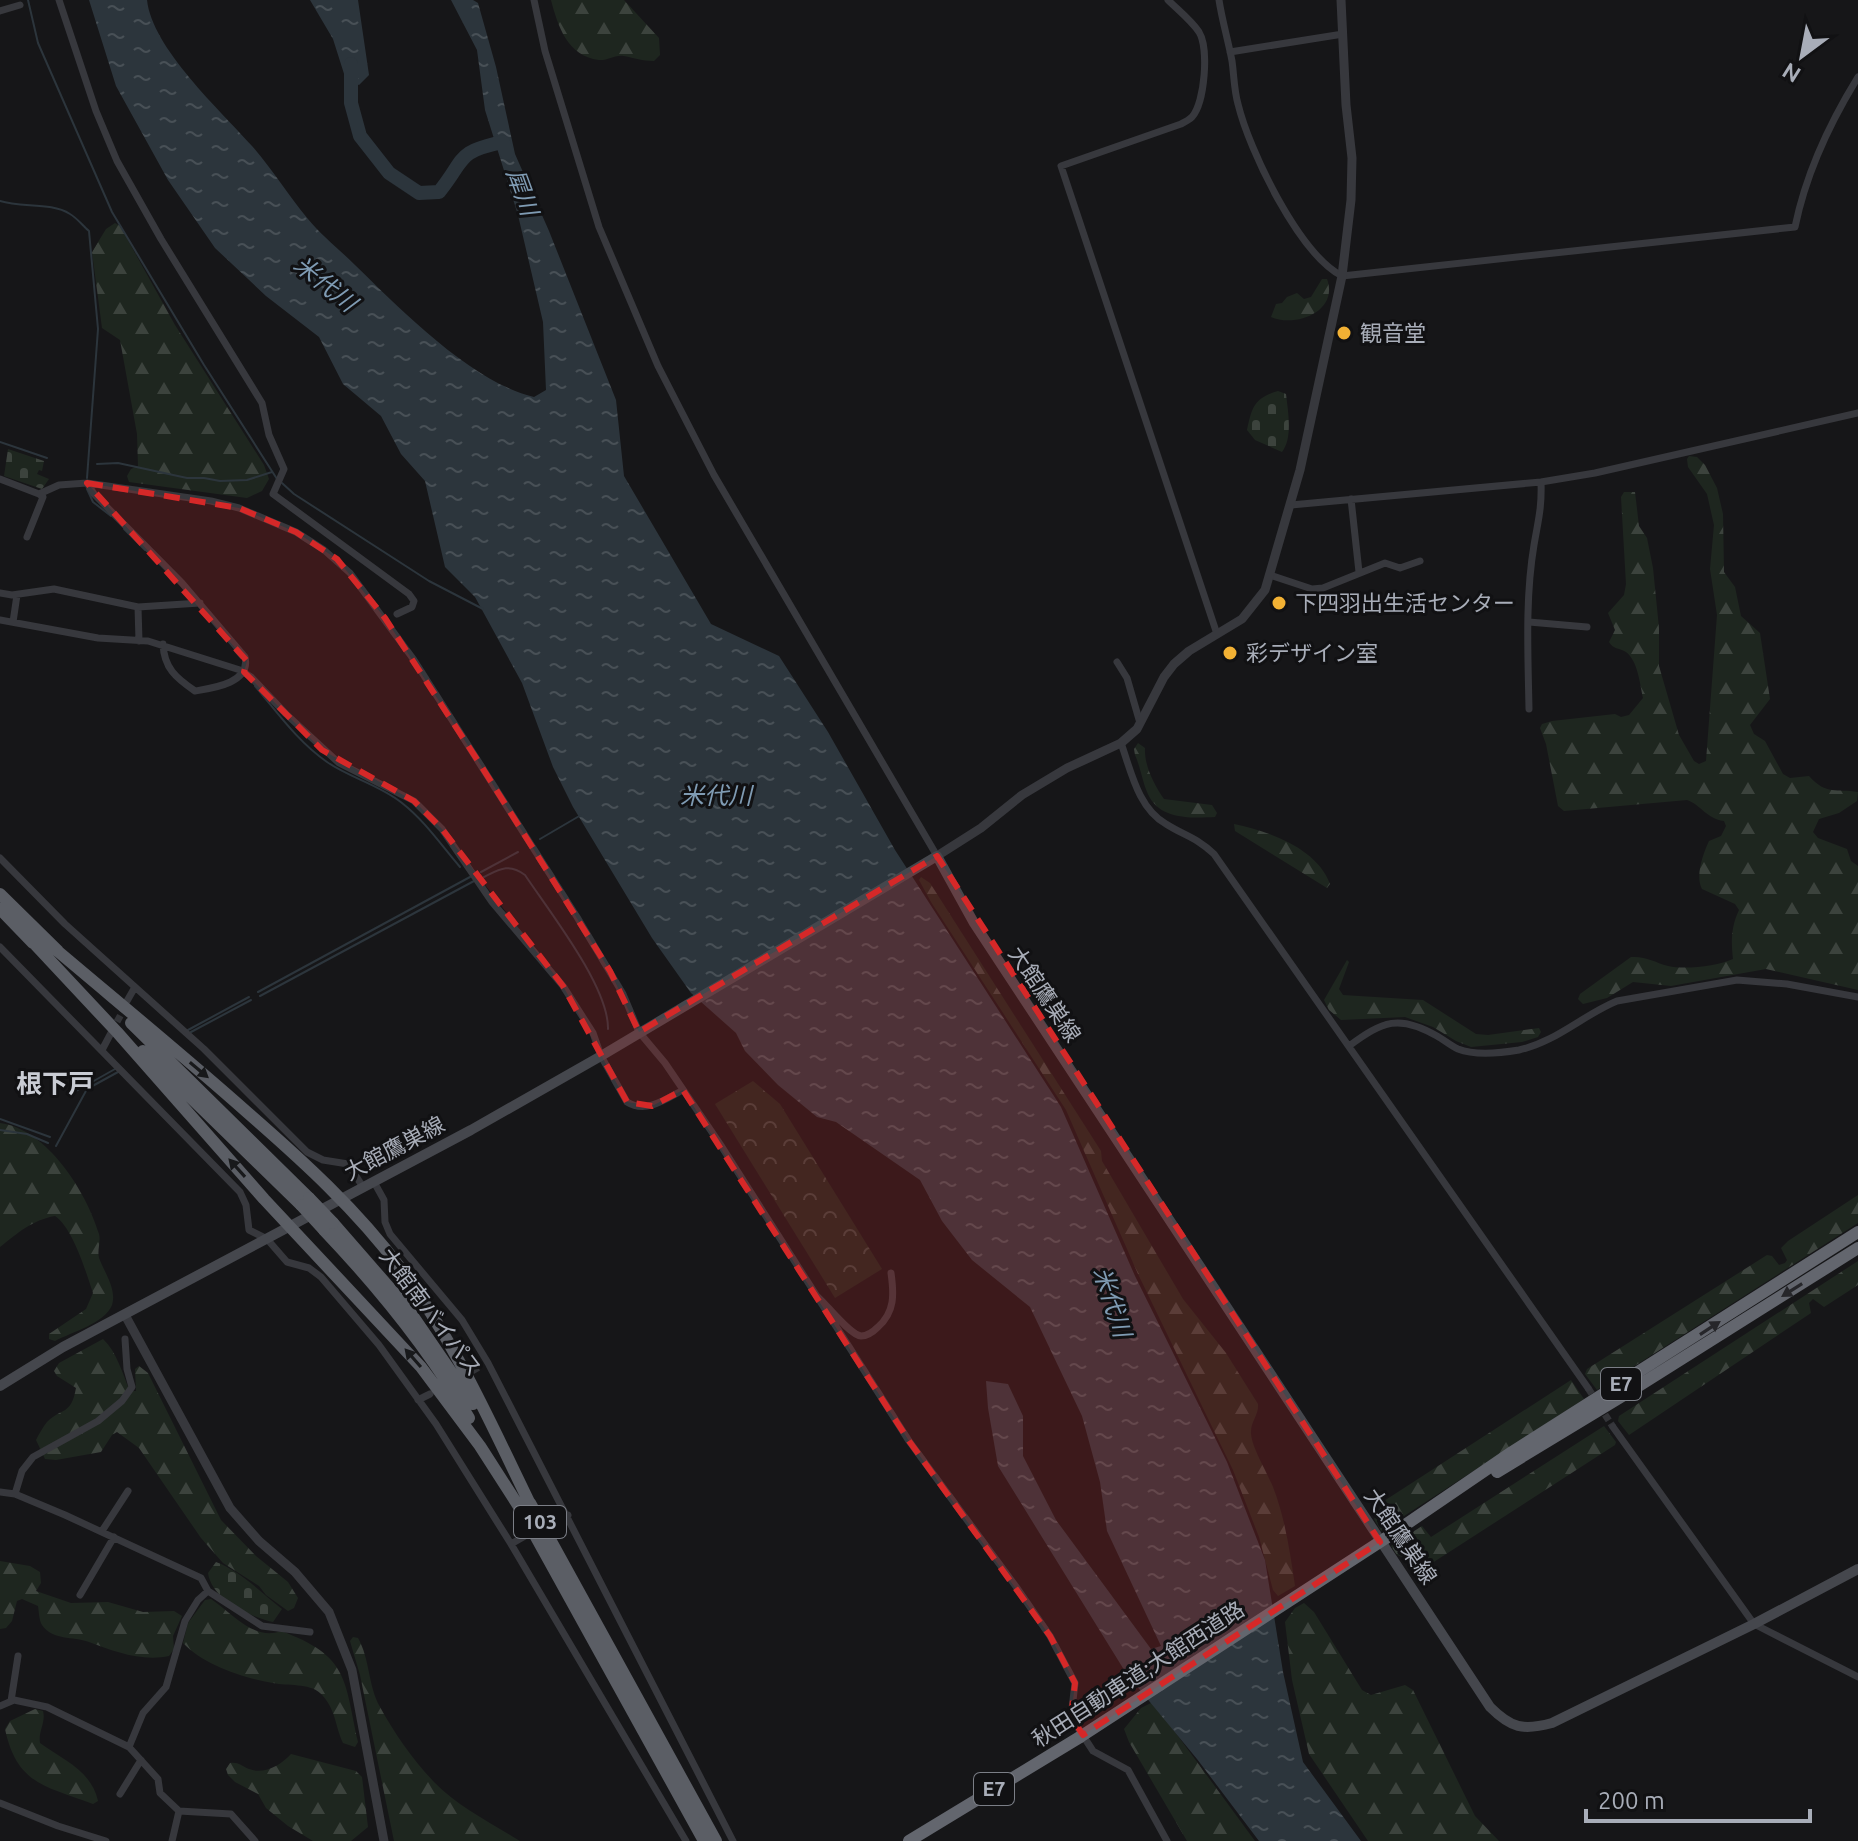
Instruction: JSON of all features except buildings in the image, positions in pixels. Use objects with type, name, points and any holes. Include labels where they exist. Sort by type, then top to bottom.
[{"type":"highway","name":"大館南バイパス","points":[[0,894],[384,1279],[431,1339],[478,1412],[704,1841]]},
{"type":"highway","name":"大館南バイパス","points":[[0,909],[305,1202]]},
{"type":"highway","points":[[29,938],[421,1367],[527,1510]]},
{"type":"highway","points":[[54,948],[238,1104],[341,1198],[382,1245],[435,1320],[464,1371],[527,1510]]},
{"type":"highway","name":"秋田自動車道;大館西道路","points":[[909,1841],[1080,1737],[1512,1452],[1858,1232]]},
{"type":"highway","name":"秋田自動車道;大館西道路","points":[[1386,1538],[1632,1390],[1858,1248]]},
{"type":"highway","name":"大館南バイパス","points":[[527,1510],[716,1841]]},
{"type":"main road","name":"大館鷹巣線","points":[[0,1386],[63,1347],[601,1056],[937,856],[974,923],[1247,1341],[1490,1707],[1505,1722],[1535,1728],[1552,1723],[1858,1569]]},
{"type":"street","points":[[59,0],[96,111],[117,161],[262,403],[269,435],[284,469],[273,494],[409,594],[414,601],[412,607],[397,614]]},
{"type":"street","points":[[534,0],[545,51],[599,227],[658,366],[714,475],[937,856],[981,828],[1022,795],[1067,768],[1121,743],[1140,723],[1174,664],[1189,651],[1242,619],[1265,590],[1291,505],[1342,276],[1351,200],[1352,158],[1341,0]]},
{"type":"street","points":[[1168,0],[1201,34],[1204,75],[1200,99],[1192,117],[1181,124],[1061,166],[1217,634]]},
{"type":"street","points":[[1219,0],[1238,104],[1256,157],[1312,251],[1329,269],[1342,276],[1795,227],[1826,133],[1858,77]]},
{"type":"street","points":[[0,11],[20,5]]},
{"type":"street","points":[[1230,52],[1343,34]]},
{"type":"street","points":[[1291,505],[1541,482],[1595,473],[1858,413]]},
{"type":"street","points":[[0,479],[43,497],[27,537]]},
{"type":"street","points":[[1529,709],[1529,622],[1534,544],[1542,507],[1541,482]]},
{"type":"street","points":[[39,494],[59,485],[87,483],[175,494],[239,508],[296,532],[337,559],[385,618],[430,686],[586,931],[623,994],[639,1032],[665,1063],[726,1153],[909,1441],[1050,1636],[1075,1683],[1071,1717],[1093,1751],[1128,1770],[1167,1841]]},
{"type":"street","points":[[87,483],[94,494],[200,603],[245,657],[244,672],[225,685],[195,691],[170,670],[164,659],[163,644]]},
{"type":"street","points":[[1351,499],[1359,572]]},
{"type":"street","points":[[1270,575],[1312,589],[1323,588],[1385,563],[1400,568],[1420,561]]},
{"type":"street","points":[[0,593],[17,595],[54,589],[138,607],[200,603]]},
{"type":"street","points":[[13,622],[17,595]]},
{"type":"street","points":[[138,607],[139,641]]},
{"type":"street","points":[[0,620],[98,638],[163,644],[244,672],[322,750],[339,763],[399,792],[427,812],[492,902],[563,986],[593,1033],[621,1095],[633,1106],[652,1106],[683,1090]]},
{"type":"street","points":[[1529,622],[1587,627]]},
{"type":"street","points":[[1117,662],[1127,678],[1140,723]]},
{"type":"street","points":[[1121,743],[1144,804],[1165,824],[1200,841],[1214,854],[1588,1388]]},
{"type":"street","points":[[0,874],[3,861]]},
{"type":"street","points":[[3,861],[65,924],[204,1049],[307,1152],[318,1159],[348,1164],[384,1200],[385,1222],[390,1234],[455,1310],[488,1363],[733,1841]]},
{"type":"street","points":[[0,947],[240,1192],[246,1205],[249,1230],[267,1239],[287,1262],[309,1268],[321,1277],[379,1345],[511,1544],[686,1841]]},
{"type":"street","points":[[1349,1046],[1371,1030],[1402,1021],[1418,1025],[1458,1049],[1483,1053],[1519,1050],[1543,1043],[1617,1001],[1737,980],[1787,984],[1858,997]]},
{"type":"street","points":[[127,1001],[135,987]]},
{"type":"street","points":[[102,1050],[111,1033]]},
{"type":"street","points":[[813,1292],[850,1330],[860,1336],[865,1335],[883,1323],[892,1308],[891,1273]]},
{"type":"street","points":[[125,1315],[230,1508],[259,1541],[311,1589],[336,1625],[352,1670],[384,1841]]},
{"type":"street","points":[[15,1494],[22,1471],[33,1457],[98,1421],[132,1387],[125,1339]]},
{"type":"street","points":[[479,1367],[488,1363]]},
{"type":"street","points":[[418,1400],[430,1394]]},
{"type":"street","points":[[1613,1427],[1754,1624],[1858,1677]]},
{"type":"street","points":[[102,1531],[128,1491]]},
{"type":"street","points":[[0,1492],[15,1494],[102,1531],[201,1578],[208,1591],[262,1626],[310,1632]]},
{"type":"street","points":[[553,1521],[568,1515]]},
{"type":"street","points":[[511,1544],[525,1536]]},
{"type":"street","points":[[80,1595],[114,1537]]},
{"type":"street","points":[[129,1747],[143,1713],[166,1687],[185,1621],[198,1600],[208,1591]]},
{"type":"street","points":[[11,1701],[18,1656]]},
{"type":"street","points":[[631,1676],[644,1670]]},
{"type":"street","points":[[600,1692],[611,1687]]},
{"type":"street","points":[[0,1706],[11,1701],[47,1707],[129,1747],[158,1779],[160,1793],[179,1811],[231,1814],[255,1841]]},
{"type":"street","points":[[120,1794],[141,1760]]},
{"type":"street","points":[[0,1803],[106,1841]]},
{"type":"street","points":[[172,1841],[179,1811]]},
{"type":"highlighted area","points":[[87,483],[239,508],[296,532],[337,559],[385,618],[480,764],[610,971],[639,1032],[937,856],[1380,1542],[1083,1735],[1071,1717],[1075,1683],[1050,1636],[909,1441],[683,1090],[652,1106],[627,1102],[563,986],[442,829],[414,801],[322,750],[244,672],[247,661]]},
{"type":"green space","points":[[551,0],[624,0],[659,38],[660,55],[654,61],[621,56],[602,60],[579,53],[566,38]]},
{"type":"green space","points":[[115,223],[120,226],[175,325],[264,465],[269,479],[262,491],[247,498],[129,482],[127,476],[131,469],[138,466],[137,434],[120,340],[102,328],[92,252],[106,229]]},
{"type":"green space","points":[[1322,279],[1327,279],[1327,300],[1313,314],[1292,320],[1271,317],[1276,304],[1287,297],[1297,293],[1304,299],[1311,297]]},
{"type":"green space","points":[[1278,391],[1286,394],[1289,416],[1288,439],[1282,452],[1255,440],[1247,430],[1255,404]]},
{"type":"green space","points":[[8,449],[44,461],[42,471],[39,470],[37,474],[49,479],[42,489],[4,476]]},
{"type":"green space","points":[[1689,456],[1697,457],[1705,465],[1717,488],[1723,514],[1724,572],[1735,587],[1741,616],[1760,633],[1770,699],[1750,725],[1754,734],[1765,741],[1783,774],[1790,778],[1809,776],[1827,789],[1858,792],[1857,801],[1839,813],[1819,819],[1813,832],[1818,838],[1847,849],[1851,861],[1858,866],[1858,990],[1766,969],[1671,986],[1633,982],[1607,998],[1583,1004],[1578,999],[1580,994],[1631,957],[1683,968],[1733,959],[1732,934],[1739,910],[1735,904],[1702,889],[1699,878],[1709,841],[1721,836],[1726,826],[1724,821],[1713,818],[1687,800],[1564,811],[1558,806],[1540,728],[1542,724],[1552,721],[1629,715],[1643,698],[1638,673],[1630,656],[1609,642],[1615,630],[1608,613],[1624,595],[1626,584],[1621,497],[1624,492],[1635,492],[1639,526],[1647,538],[1653,568],[1659,666],[1679,735],[1694,761],[1699,764],[1706,761],[1717,615],[1710,569],[1714,525],[1707,494],[1688,467]]},
{"type":"green space","points":[[1138,743],[1145,748],[1150,775],[1164,799],[1212,805],[1217,813],[1215,817],[1179,816],[1156,805],[1150,798],[1135,755],[1134,749]]},
{"type":"green space","points":[[1234,824],[1262,831],[1303,851],[1324,871],[1330,884],[1327,888],[1235,831]]},
{"type":"green space","points":[[921,877],[930,883],[1101,1151],[1102,1161],[1183,1299],[1226,1353],[1258,1404],[1251,1430],[1252,1440],[1281,1511],[1295,1586],[1278,1596],[1273,1590],[1259,1537],[1233,1470],[1138,1274],[1066,1110],[931,902],[919,880]]},
{"type":"green space","points":[[1347,960],[1349,962],[1339,989],[1343,995],[1423,1000],[1476,1034],[1539,1028],[1541,1032],[1538,1037],[1522,1042],[1471,1047],[1433,1027],[1405,1017],[1341,1020],[1329,1010],[1324,1000]]},
{"type":"green space","points":[[753,1081],[780,1104],[882,1269],[835,1298],[715,1104]]},
{"type":"green space","points":[[0,1123],[17,1128],[49,1149],[85,1199],[99,1234],[99,1258],[111,1287],[112,1305],[103,1317],[55,1341],[49,1339],[49,1334],[86,1309],[93,1293],[73,1240],[55,1216],[32,1224],[0,1247]]},
{"type":"green space","points":[[1858,1195],[1858,1223],[1597,1390],[1585,1374],[1587,1369],[1767,1255],[1772,1256],[1779,1265],[1785,1263],[1787,1260],[1781,1248],[1788,1241]]},
{"type":"green space","points":[[1858,1261],[1858,1285],[1824,1307],[1813,1299],[1809,1303],[1811,1313],[1629,1435],[1618,1421],[1619,1416]]},
{"type":"green space","points":[[103,1339],[116,1356],[130,1391],[136,1391],[135,1369],[139,1366],[148,1373],[221,1520],[256,1556],[288,1582],[298,1598],[294,1608],[288,1611],[259,1586],[223,1563],[201,1538],[139,1448],[117,1432],[101,1452],[45,1459],[36,1440],[52,1417],[69,1407],[76,1388],[54,1371],[59,1363]]},
{"type":"green space","points":[[1571,1380],[1584,1399],[1381,1531],[1374,1519],[1384,1501]]},
{"type":"green space","points":[[1604,1426],[1615,1445],[1426,1567],[1397,1555],[1391,1546],[1422,1526],[1431,1537]]},
{"type":"green space","points":[[0,1561],[30,1566],[40,1572],[41,1583],[36,1591],[71,1603],[108,1602],[143,1612],[174,1611],[182,1616],[173,1636],[174,1649],[169,1656],[138,1657],[83,1640],[57,1636],[42,1625],[38,1606],[22,1599],[17,1601],[12,1621],[6,1628],[0,1629]]},
{"type":"green space","points":[[216,1562],[243,1577],[282,1609],[273,1622],[243,1611],[216,1591],[208,1573]]},
{"type":"green space","points":[[211,1599],[253,1629],[271,1633],[281,1631],[303,1640],[332,1660],[340,1672],[350,1702],[358,1742],[355,1747],[343,1743],[329,1705],[320,1693],[304,1686],[261,1681],[237,1674],[202,1658],[183,1643],[188,1623],[205,1600]]},
{"type":"green space","points":[[1304,1603],[1314,1612],[1362,1690],[1371,1695],[1405,1685],[1413,1690],[1475,1816],[1499,1841],[1368,1841],[1309,1754],[1292,1680],[1285,1622],[1295,1608]]},
{"type":"green space","points":[[353,1637],[358,1638],[362,1646],[380,1707],[419,1765],[453,1799],[520,1841],[394,1841],[360,1675],[350,1641]]},
{"type":"green space","points":[[1153,1702],[1255,1841],[1187,1841],[1124,1729],[1141,1708]]},
{"type":"green space","points":[[35,1709],[43,1711],[44,1715],[40,1743],[83,1774],[98,1801],[93,1804],[48,1787],[26,1773],[17,1762],[5,1729],[10,1721]]},
{"type":"green space","points":[[291,1754],[356,1771],[362,1777],[368,1827],[351,1841],[313,1841],[266,1808],[258,1794],[235,1782],[226,1769],[233,1763],[255,1771],[266,1770]]},
{"type":"water","name":"米代川","points":[[89,0],[147,0],[152,19],[174,58],[259,155],[319,231],[439,343],[487,377],[534,397],[546,390],[543,322],[518,215],[485,110],[477,50],[451,0],[473,0],[478,3],[515,154],[616,400],[624,476],[711,624],[779,656],[828,732],[895,850],[1061,1107],[1135,1276],[1227,1462],[1265,1560],[1283,1672],[1303,1762],[1361,1841],[1259,1841],[1126,1673],[998,1466],[986,1381],[1008,1384],[1023,1416],[1023,1456],[1056,1520],[1151,1649],[1161,1646],[1107,1531],[1100,1482],[1082,1416],[1030,1307],[972,1260],[942,1221],[920,1180],[836,1122],[817,1117],[778,1085],[745,1051],[736,1033],[691,993],[652,938],[573,807],[553,767],[522,683],[475,597],[445,567],[425,481],[401,454],[381,416],[343,384],[319,337],[266,296],[215,248],[168,180],[116,86]]},
{"type":"water","points":[[310,0],[358,0],[369,75],[359,85],[346,80],[333,39]]},
{"type":"waterway","points":[[28,0],[38,43],[112,212],[277,479]]},
{"type":"waterway","name":"犀川","points":[[351,64],[351,103],[360,136],[389,173],[419,193],[439,192],[463,158],[477,149],[503,142],[507,153]]},
{"type":"waterway","points":[[0,201],[62,210],[89,231],[98,329],[87,478]]},
{"type":"waterway","points":[[0,442],[47,458]]},
{"type":"waterway","points":[[97,464],[118,463],[187,478],[220,481],[247,480],[272,472]]},
{"type":"waterway","points":[[282,483],[294,494],[429,581],[483,609]]},
{"type":"waterway","points":[[87,489],[93,502],[111,516]]},
{"type":"waterway","points":[[124,529],[145,550]]},
{"type":"waterway","points":[[235,651],[241,658]]},
{"type":"waterway","points":[[255,686],[316,754],[402,803],[460,867]]},
{"type":"waterway","points":[[540,839],[581,815]]},
{"type":"waterway","points":[[481,872],[518,852]]},
{"type":"waterway","points":[[484,877],[509,868],[525,875],[589,971],[606,1012],[608,1029]]},
{"type":"waterway","points":[[258,992],[470,877]]},
{"type":"waterway","points":[[260,996],[474,881]]},
{"type":"waterway","points":[[188,1030],[249,997]]},
{"type":"waterway","points":[[191,1032],[251,1000]]},
{"type":"waterway","points":[[76,1091],[115,1069]]},
{"type":"waterway","points":[[56,1146],[87,1089],[118,1072]]},
{"type":"waterway","points":[[0,1119],[50,1137]]},
{"type":"waterway","points":[[0,1130],[27,1134],[48,1143]]},
{"type":"tunnel","points":[[112,1031],[125,1007]]},
{"type":"tunnel","points":[[463,1376],[479,1367]]},
{"type":"tunnel","points":[[1588,1388],[1613,1427]]},
{"type":"place","name":"観音堂","points":[[1344,333]]},
{"type":"place","name":"下四羽出生活センター","points":[[1279,603]]},
{"type":"place","name":"彩デザイン室","points":[[1230,653]]},
{"type":"district","name":"根下戸","points":[[55,1084]]}]
